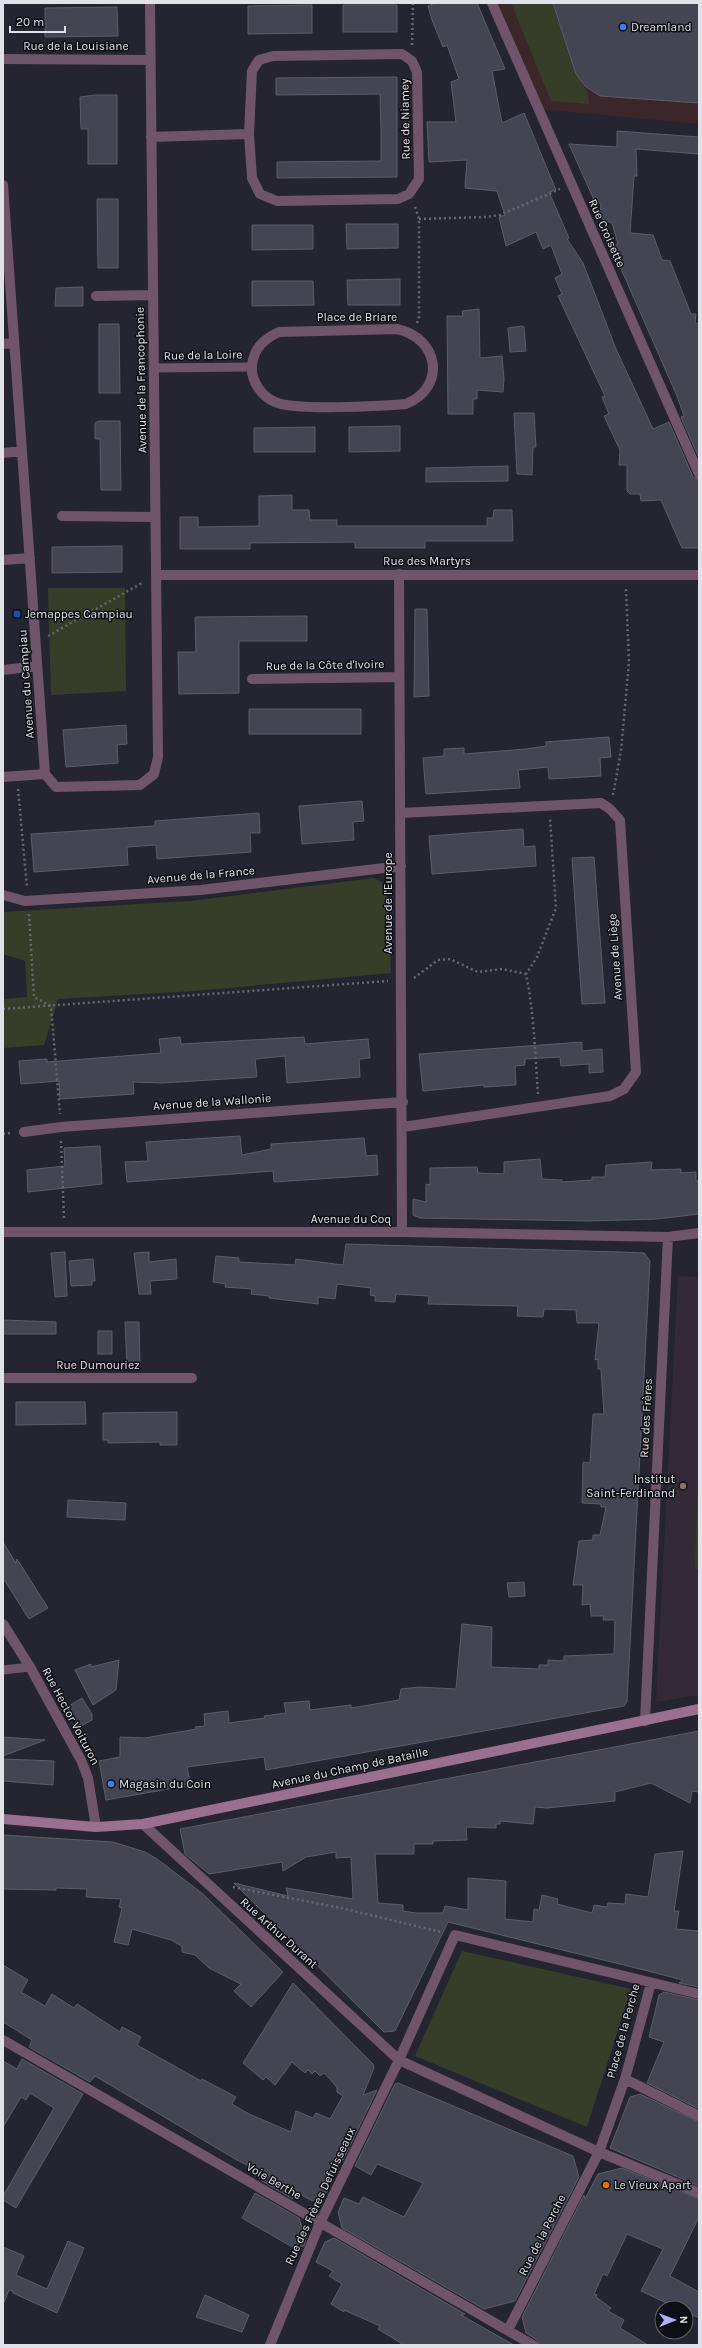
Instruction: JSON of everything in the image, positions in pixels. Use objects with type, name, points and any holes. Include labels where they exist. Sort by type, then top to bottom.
[{"type":"street","name":"Avenue de la Francophonie","points":[[45,774],[56,787],[140,785],[154,774],[158,757],[150,3]]},
{"type":"street","name":"Rue Croisette","points":[[492,3],[699,474]]},
{"type":"street","name":"Rue de Niamey","points":[[402,54],[412,61],[417,72],[419,179],[409,194],[398,199],[277,201],[260,194],[252,178],[249,134],[252,72],[260,60],[273,56],[402,54]]},
{"type":"street","name":"Rue de la Louisiane","points":[[3,59],[150,60]]},
{"type":"street","points":[[151,137],[249,134]]},
{"type":"street","name":"Avenue du Campiau","points":[[3,185],[5,235],[45,774]]},
{"type":"street","points":[[96,296],[152,295]]},
{"type":"street","name":"Place de Briare","points":[[397,329],[413,334],[421,339],[430,351],[433,370],[431,379],[423,393],[406,404],[304,406],[281,405],[266,397],[258,388],[252,367],[258,347],[270,336],[279,332],[397,329]]},
{"type":"street","points":[[3,344],[14,343]]},
{"type":"street","points":[[3,453],[22,452]]},
{"type":"street","points":[[62,516],[155,517]]},
{"type":"street","points":[[3,560],[30,558]]},
{"type":"street","name":"Avenue de l'Europe","points":[[399,574],[403,1102],[402,1232]]},
{"type":"street","name":"Rue des Martyrs","points":[[156,575],[699,575]]},
{"type":"street","points":[[3,670],[37,666]]},
{"type":"street","name":"Rue de la Côte d'Ivoire","points":[[252,679],[399,677]]},
{"type":"street","points":[[3,778],[45,774]]},
{"type":"street","points":[[401,813],[601,803],[610,809]]},
{"type":"street","name":"Avenue de Liège","points":[[403,1127],[610,1096],[624,1089],[636,1072],[620,820],[610,809]]},
{"type":"street","name":"Avenue de la France","points":[[3,895],[28,901],[201,890],[401,866]]},
{"type":"street","name":"Avenue de la Wallonie","points":[[24,1132],[61,1127],[403,1102]]},
{"type":"street","name":"Avenue du Coq","points":[[3,1232],[402,1232],[668,1237],[699,1233]]},
{"type":"street","name":"Rue des Frères","points":[[645,1721],[668,1237]]},
{"type":"street","name":"Rue Dumouriez","points":[[3,1378],[192,1378]]},
{"type":"street","name":"Rue Hector Voituron","points":[[3,1624],[30,1667],[81,1760],[88,1778],[96,1827]]},
{"type":"street","name":"Avenue du Champ de Bataille","points":[[3,1819],[96,1827],[143,1824],[699,1709]]},
{"type":"street","name":"Rue Arthur Durant","points":[[143,1824],[207,1886],[399,2060]]},
{"type":"street","points":[[455,1935],[399,2060],[599,2152],[699,2193]]},
{"type":"street","name":"Place de la Perche","points":[[455,1935],[651,1983],[625,2079],[599,2152]]},
{"type":"street","points":[[651,1983],[699,1994]]},
{"type":"street","name":"Voie Berthe","points":[[3,2040],[533,2345]]},
{"type":"street","name":"Rue des Frères Defuisseaux","points":[[270,2345],[320,2223],[399,2060]]},
{"type":"street","points":[[625,2079],[699,2116]]},
{"type":"street","name":"Rue de la Perche","points":[[508,2330],[599,2152]]},
{"type":"lane","name":"Rue de la Loire","points":[[154,368],[252,367]]},
{"type":"lane","points":[[3,1670],[30,1667]]},
{"type":"path","points":[[412,61],[413,3]]},
{"type":"path","points":[[419,218],[486,217],[500,215],[571,184]]},
{"type":"path","points":[[409,194],[419,218],[419,317],[413,334]]},
{"type":"path","points":[[610,809],[620,750],[628,662],[626,574]]},
{"type":"path","points":[[36,643],[156,575]]},
{"type":"path","points":[[18,802],[28,901],[34,997],[51,1006]]},
{"type":"path","points":[[539,1107],[532,1033],[533,1010],[526,974],[537,957],[556,908],[549,806]]},
{"type":"path","points":[[3,1009],[402,980],[414,978],[438,960],[450,959],[478,972],[502,969],[526,974]]},
{"type":"path","points":[[51,1006],[61,1127],[64,1232]]},
{"type":"path","points":[[207,1886],[243,1887],[455,1935]]},
{"type":"shaded area","points":[[492,3],[699,3],[699,124],[539,109]]},
{"type":"shaded area","name":"Institut Saint-Ferdinand","points":[[678,1276],[699,1277],[699,1695],[656,1702]]},
{"type":"green space","points":[[511,3],[554,3],[576,72],[588,94],[589,104],[551,101]]},
{"type":"green space","points":[[48,588],[125,588],[126,691],[51,695]]},
{"type":"green space","points":[[374,878],[387,885],[391,973],[195,991],[58,999],[44,1045],[3,1048],[3,999],[27,997],[25,961],[3,954],[3,912],[190,901]]},
{"type":"green space","points":[[699,1448],[699,1569],[695,1569]]},
{"type":"green space","points":[[462,1951],[631,1989],[587,2127],[415,2056]]},
{"type":"building","points":[[435,3],[477,3],[505,69],[492,71],[502,123],[524,113],[556,190],[549,192],[569,238],[567,239],[583,263],[616,349],[653,429],[669,422],[693,477],[699,480],[699,548],[682,548],[661,500],[641,501],[640,494],[630,494],[627,491],[627,465],[619,465],[620,450],[604,416],[609,414],[602,397],[605,396],[558,296],[562,294],[555,278],[562,274],[551,245],[543,249],[536,232],[506,246],[499,217],[505,215],[497,191],[465,188],[467,160],[429,162],[427,122],[456,122],[451,82],[459,79],[447,45],[443,47],[432,20],[428,6]]},
{"type":"building","points":[[553,3],[699,3],[699,103],[600,96],[585,86],[576,74]]},
{"type":"building","points":[[312,5],[312,33],[248,34],[248,6]]},
{"type":"building","points":[[343,5],[397,5],[397,32],[343,32]]},
{"type":"building","points":[[117,7],[118,36],[45,37],[45,8]]},
{"type":"building","points":[[397,77],[397,177],[277,178],[277,162],[381,161],[381,130],[380,94],[276,95],[276,78]]},
{"type":"building","points":[[117,95],[117,164],[88,164],[88,129],[81,129],[80,97]]},
{"type":"building","points":[[617,131],[699,137],[699,154],[636,149],[637,176],[634,176],[630,233],[653,235],[662,260],[670,261],[691,314],[696,314],[695,323],[699,324],[699,458],[681,417],[684,416],[677,396],[611,246],[618,244],[612,223],[600,218],[601,203],[595,202],[569,144],[617,147]]},
{"type":"building","points":[[97,199],[118,199],[118,268],[98,268]]},
{"type":"building","points":[[346,224],[398,224],[398,248],[347,249]]},
{"type":"building","points":[[252,225],[313,225],[313,249],[252,250]]},
{"type":"building","points":[[400,279],[400,305],[348,305],[347,280]]},
{"type":"building","points":[[252,281],[313,281],[314,305],[252,306]]},
{"type":"building","points":[[83,287],[83,306],[55,306],[56,288]]},
{"type":"building","points":[[479,309],[480,358],[502,356],[504,379],[503,392],[477,390],[477,399],[473,399],[473,414],[448,414],[447,316],[463,316],[462,311]]},
{"type":"building","points":[[99,324],[119,324],[120,393],[99,393]]},
{"type":"building","points":[[524,327],[526,351],[510,352],[508,328]]},
{"type":"building","points":[[514,413],[534,413],[536,447],[533,447],[532,475],[517,474]]},
{"type":"building","points":[[99,421],[120,421],[121,490],[101,490],[100,439],[95,439],[95,423]]},
{"type":"building","points":[[400,426],[400,451],[349,452],[349,427]]},
{"type":"building","points":[[315,427],[315,452],[254,452],[254,428]]},
{"type":"building","points":[[508,466],[508,481],[426,482],[426,468]]},
{"type":"building","points":[[292,495],[292,510],[309,510],[310,520],[337,520],[337,526],[487,526],[487,518],[493,518],[494,510],[512,510],[513,541],[425,541],[425,548],[355,548],[355,542],[250,543],[250,549],[180,549],[180,517],[198,517],[198,527],[259,526],[259,496]]},
{"type":"building","points":[[122,546],[122,572],[52,573],[52,547]]},
{"type":"building","points":[[415,609],[427,609],[429,696],[414,697]]},
{"type":"building","points":[[307,616],[307,641],[239,641],[239,693],[179,694],[178,652],[196,652],[195,617]]},
{"type":"building","points":[[249,709],[361,709],[361,734],[249,734]]},
{"type":"building","points":[[126,725],[127,744],[117,745],[118,763],[66,767],[63,730]]},
{"type":"building","points":[[609,737],[611,757],[600,758],[601,776],[549,779],[548,767],[518,770],[520,788],[426,794],[423,758],[444,756],[444,749],[464,748],[464,754],[526,749],[546,746],[546,742]]},
{"type":"building","points":[[362,801],[364,821],[353,822],[354,840],[302,844],[299,806]]},
{"type":"building","points":[[259,813],[260,833],[250,833],[251,852],[157,859],[156,845],[127,847],[128,865],[34,872],[31,834],[155,826],[155,821]]},
{"type":"building","points":[[523,829],[524,847],[535,846],[536,866],[432,874],[429,836]]},
{"type":"building","points":[[594,857],[605,1003],[582,1004],[572,858]]},
{"type":"building","points":[[180,1037],[181,1044],[304,1037],[305,1044],[368,1039],[370,1058],[359,1059],[360,1077],[287,1083],[285,1056],[255,1059],[257,1077],[163,1083],[133,1082],[134,1094],[60,1099],[59,1081],[21,1084],[19,1061],[47,1059],[47,1062],[161,1053],[159,1039]]},
{"type":"building","points":[[582,1042],[582,1051],[602,1049],[603,1072],[589,1073],[589,1064],[561,1066],[560,1057],[525,1059],[525,1065],[515,1066],[516,1085],[484,1087],[484,1085],[423,1091],[419,1054]]},
{"type":"building","points":[[240,1136],[242,1155],[271,1149],[271,1144],[364,1138],[366,1156],[377,1155],[378,1175],[274,1182],[273,1171],[127,1182],[125,1162],[148,1161],[146,1142]]},
{"type":"building","points":[[100,1146],[102,1184],[28,1192],[27,1170],[65,1166],[64,1148]]},
{"type":"building","points":[[540,1159],[542,1179],[562,1180],[562,1182],[592,1180],[592,1177],[605,1177],[606,1165],[652,1162],[651,1170],[681,1169],[681,1173],[696,1172],[696,1181],[699,1181],[699,1214],[657,1219],[588,1221],[420,1218],[413,1215],[413,1199],[426,1202],[426,1184],[430,1185],[430,1168],[477,1167],[478,1173],[504,1174],[504,1162]]},
{"type":"building","points":[[346,1244],[644,1253],[650,1261],[627,1702],[624,1706],[266,1770],[264,1757],[187,1767],[191,1785],[106,1800],[99,1761],[120,1757],[120,1737],[145,1738],[196,1729],[195,1727],[205,1726],[204,1714],[228,1711],[229,1723],[265,1718],[264,1716],[286,1713],[284,1703],[309,1701],[310,1710],[351,1705],[351,1708],[399,1700],[401,1689],[419,1687],[456,1689],[462,1624],[492,1627],[491,1667],[539,1669],[539,1665],[548,1665],[548,1660],[564,1661],[564,1656],[614,1654],[615,1620],[603,1620],[604,1616],[591,1616],[590,1604],[582,1605],[583,1585],[573,1585],[579,1541],[593,1540],[593,1535],[600,1535],[606,1507],[601,1507],[601,1504],[582,1503],[583,1462],[590,1463],[593,1414],[604,1414],[601,1369],[598,1369],[598,1359],[595,1360],[599,1323],[577,1323],[576,1310],[544,1309],[543,1317],[517,1316],[518,1306],[428,1304],[429,1296],[396,1294],[395,1302],[375,1301],[375,1296],[370,1295],[371,1288],[337,1284],[335,1299],[318,1297],[318,1304],[269,1298],[269,1296],[251,1294],[252,1289],[225,1287],[226,1284],[213,1282],[216,1256],[239,1258],[239,1262],[295,1265],[296,1259],[343,1265]]},
{"type":"building","points":[[65,1252],[67,1296],[55,1297],[51,1253]]},
{"type":"building","points":[[149,1252],[149,1262],[176,1259],[177,1279],[150,1281],[151,1294],[139,1294],[134,1253]]},
{"type":"building","points":[[93,1259],[95,1281],[92,1281],[92,1285],[71,1286],[69,1261]]},
{"type":"building","points":[[3,1320],[56,1322],[56,1334],[3,1334]]},
{"type":"building","points":[[125,1322],[139,1322],[140,1366],[127,1366]]},
{"type":"building","points":[[98,1331],[112,1331],[112,1354],[98,1354]]},
{"type":"building","points":[[16,1402],[85,1402],[86,1424],[16,1425]]},
{"type":"building","points":[[177,1412],[177,1445],[160,1445],[160,1442],[108,1443],[108,1440],[103,1440],[103,1413]]},
{"type":"building","points":[[68,1500],[126,1503],[125,1520],[67,1517]]},
{"type":"building","points":[[3,1542],[16,1563],[17,1559],[48,1608],[29,1619],[3,1578]]},
{"type":"building","points":[[524,1582],[525,1596],[509,1597],[507,1583]]},
{"type":"building","points":[[119,1660],[116,1690],[93,1705],[75,1670],[91,1664],[91,1667]]},
{"type":"building","points":[[82,1698],[92,1714],[92,1720],[79,1727],[67,1707]]},
{"type":"building","points":[[699,1731],[699,1792],[692,1791],[690,1803],[651,1783],[615,1792],[615,1801],[547,1808],[535,1807],[533,1824],[500,1821],[500,1824],[496,1824],[496,1828],[466,1827],[467,1840],[433,1841],[433,1844],[414,1844],[414,1854],[375,1854],[378,1903],[403,1905],[403,1911],[416,1913],[443,1913],[445,1906],[468,1910],[468,1878],[506,1881],[505,1919],[533,1922],[534,1909],[539,1910],[542,1895],[558,1899],[557,1904],[592,1913],[594,1905],[607,1907],[608,1903],[625,1904],[626,1894],[648,1897],[655,1854],[683,1851],[674,1911],[679,1911],[676,1929],[699,1931],[699,1987],[679,1983],[683,1980],[448,1922],[395,2031],[384,2032],[234,1883],[288,1896],[286,1888],[353,1899],[351,1857],[336,1858],[336,1852],[306,1857],[283,1871],[282,1862],[209,1874],[185,1854],[180,1829]]},
{"type":"building","points":[[3,1737],[45,1740],[3,1756]]},
{"type":"building","points":[[3,1759],[54,1761],[53,1785],[3,1781]]},
{"type":"building","points":[[3,1835],[113,1842],[145,1852],[157,1859],[203,1894],[283,1972],[251,2007],[234,1991],[241,1984],[209,1968],[195,1955],[182,1952],[182,1946],[171,1940],[132,1929],[128,1945],[114,1942],[122,1908],[119,1907],[121,1899],[86,1897],[87,1889],[3,1889]]},
{"type":"building","points":[[3,1965],[28,1980],[21,1992],[45,2006],[52,1994],[74,2008],[77,2004],[120,2032],[122,2027],[141,2037],[137,2045],[201,2081],[202,2079],[236,2097],[232,2104],[249,2114],[291,2132],[296,2111],[313,2118],[316,2113],[330,2119],[343,2096],[337,2092],[337,2087],[324,2073],[320,2076],[315,2071],[312,2074],[308,2070],[305,2073],[292,2062],[275,2085],[266,2077],[263,2080],[243,2063],[293,1983],[373,2064],[374,2068],[363,2095],[377,2090],[343,2160],[335,2156],[321,2188],[328,2191],[313,2201],[289,2189],[293,2199],[262,2181],[265,2174],[237,2160],[95,2076],[90,2082],[29,2047],[32,2040],[3,2022]]},
{"type":"building","points":[[664,1992],[699,2000],[699,2109],[647,2083],[664,2042],[649,2037],[659,1995]]},
{"type":"building","points":[[22,2059],[83,2094],[16,2208],[3,2200],[3,2196],[54,2108],[30,2093],[26,2100],[21,2097],[3,2127],[3,2061],[17,2069]]},
{"type":"building","points":[[398,2083],[573,2156],[579,2177],[515,2301],[484,2309],[342,2228],[338,2212],[344,2198],[359,2204],[363,2197],[404,2217],[423,2183],[377,2164],[371,2175],[355,2166],[395,2084]]},
{"type":"building","points":[[640,2094],[699,2122],[699,2186],[610,2148],[630,2097]]},
{"type":"building","points":[[622,2168],[699,2199],[699,2217],[670,2276],[699,2292],[699,2318],[694,2316],[694,2300],[660,2300],[641,2291],[663,2249],[627,2234],[607,2276],[603,2274],[594,2294],[611,2308],[608,2311],[624,2320],[620,2328],[648,2345],[539,2345],[537,2340],[526,2333],[522,2317],[584,2195],[585,2199],[598,2174]]},
{"type":"building","points":[[255,2193],[299,2218],[306,2239],[304,2246],[294,2248],[242,2218]]},
{"type":"building","points":[[334,2238],[465,2314],[461,2315],[514,2345],[404,2345],[378,2329],[380,2326],[344,2310],[344,2312],[331,2304],[342,2284],[329,2276],[333,2271],[316,2262],[325,2242]]},
{"type":"building","points":[[68,2241],[84,2248],[57,2313],[9,2290],[3,2305],[3,2247],[24,2256],[16,2275],[47,2289]]},
{"type":"building","points":[[205,2295],[249,2315],[242,2332],[196,2317]]},
{"type":"place","name":"Dreamland","points":[[623,27]]},
{"type":"place","name":"Jemappes Campiau","points":[[17,614]]},
{"type":"place","name":"Institut Saint-Ferdinand","points":[[683,1486]]},
{"type":"place","name":"Magasin du Coin","points":[[111,1784]]},
{"type":"place","name":"Le Vieux Apart","points":[[606,2185]]}]
